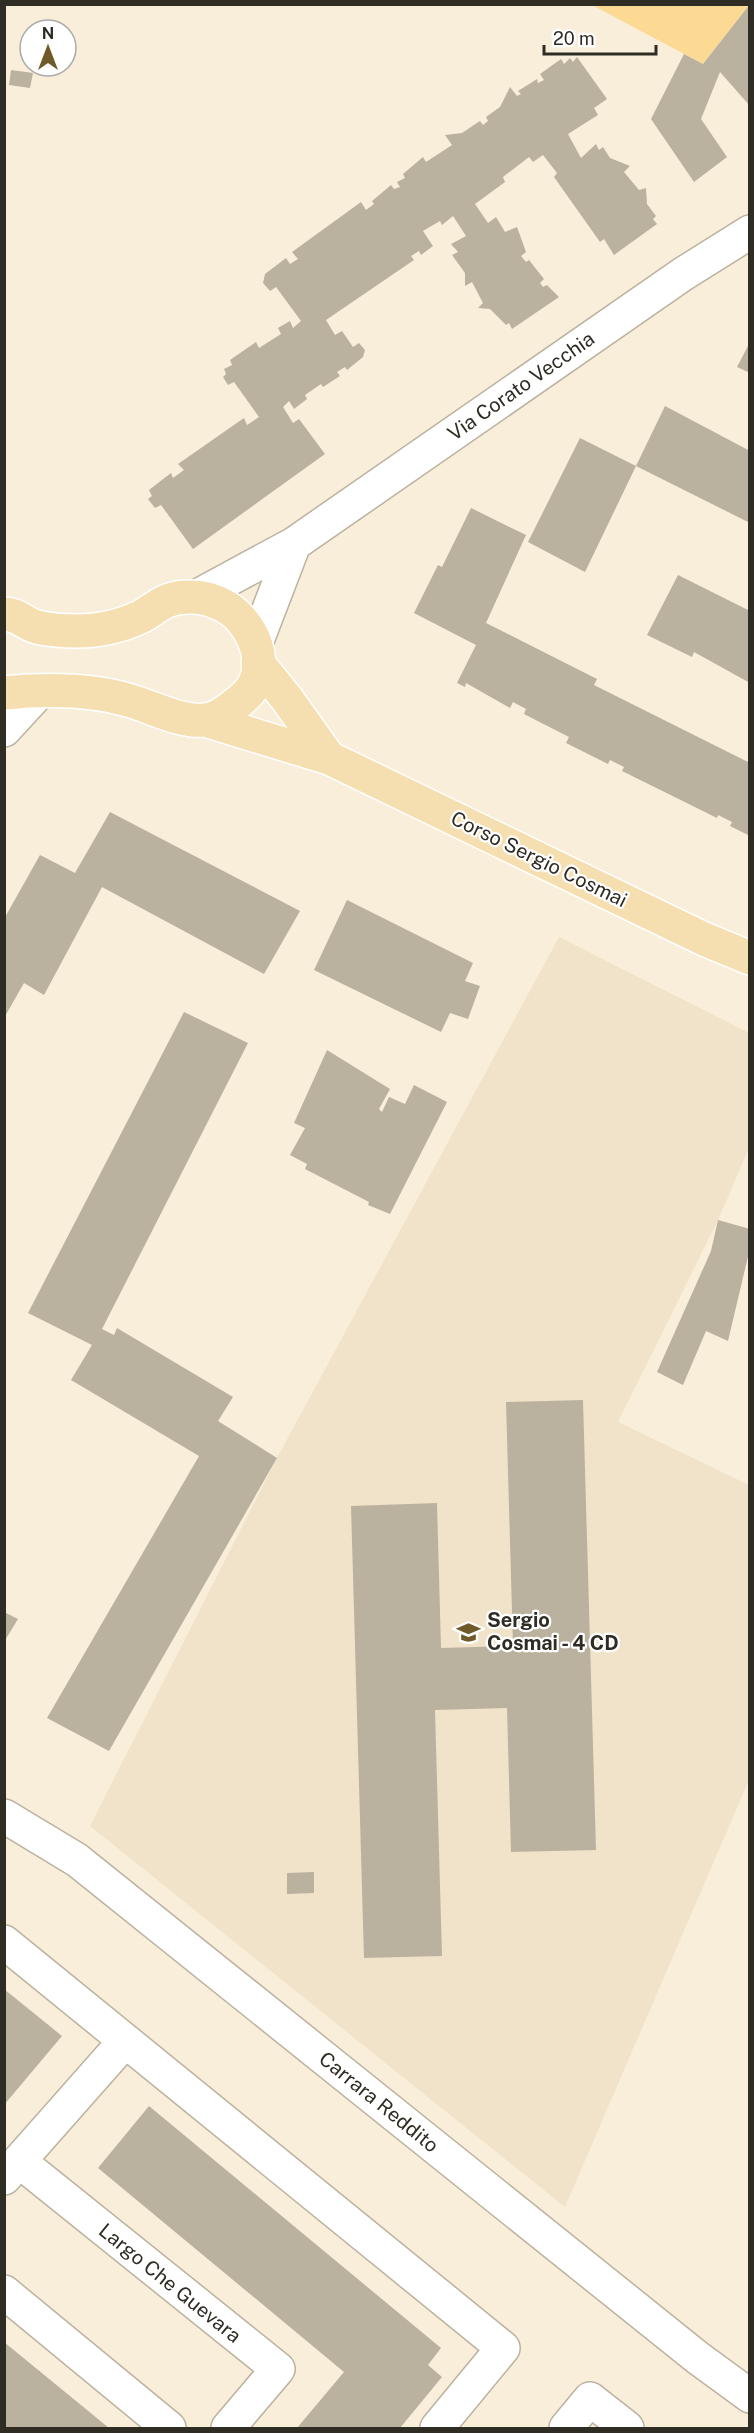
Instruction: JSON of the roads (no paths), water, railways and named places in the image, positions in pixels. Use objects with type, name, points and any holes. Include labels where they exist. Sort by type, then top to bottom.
[{"type":"main road","points":[[4,614],[13,614],[37,627],[78,631],[108,628],[138,618],[168,601],[196,597]]},
{"type":"main road","name":"Corso Sergio Cosmai","points":[[196,597],[217,602],[234,613],[249,628],[257,653],[329,758]]},
{"type":"main road","points":[[205,720],[225,712],[244,698],[255,683],[257,653]]},
{"type":"main road","name":"Corso Sergio Cosmai","points":[[4,693],[66,690],[129,700],[169,715],[205,720],[329,758],[704,939],[750,958]]},
{"type":"street","name":"Via Corato Vecchia","points":[[196,597],[294,544],[682,274],[749,233]]},
{"type":"street","points":[[257,653],[294,544]]},
{"type":"street","points":[[4,730],[40,691]]},
{"type":"street","name":"Carrara Reddito","points":[[4,1816],[77,1860],[698,2358],[750,2396]]},
{"type":"street","points":[[4,1942],[503,2348],[437,2428]]},
{"type":"street","points":[[12,2170],[125,2041]]},
{"type":"street","name":"Largo Che Guevara","points":[[12,2170],[278,2369],[228,2428]]},
{"type":"street","points":[[4,2292],[169,2428]]},
{"type":"street","points":[[566,2428],[590,2398],[627,2428]]},
{"type":"place","name":"Sergio Cosmai - 4 CD","points":[[469,1632]]}]
